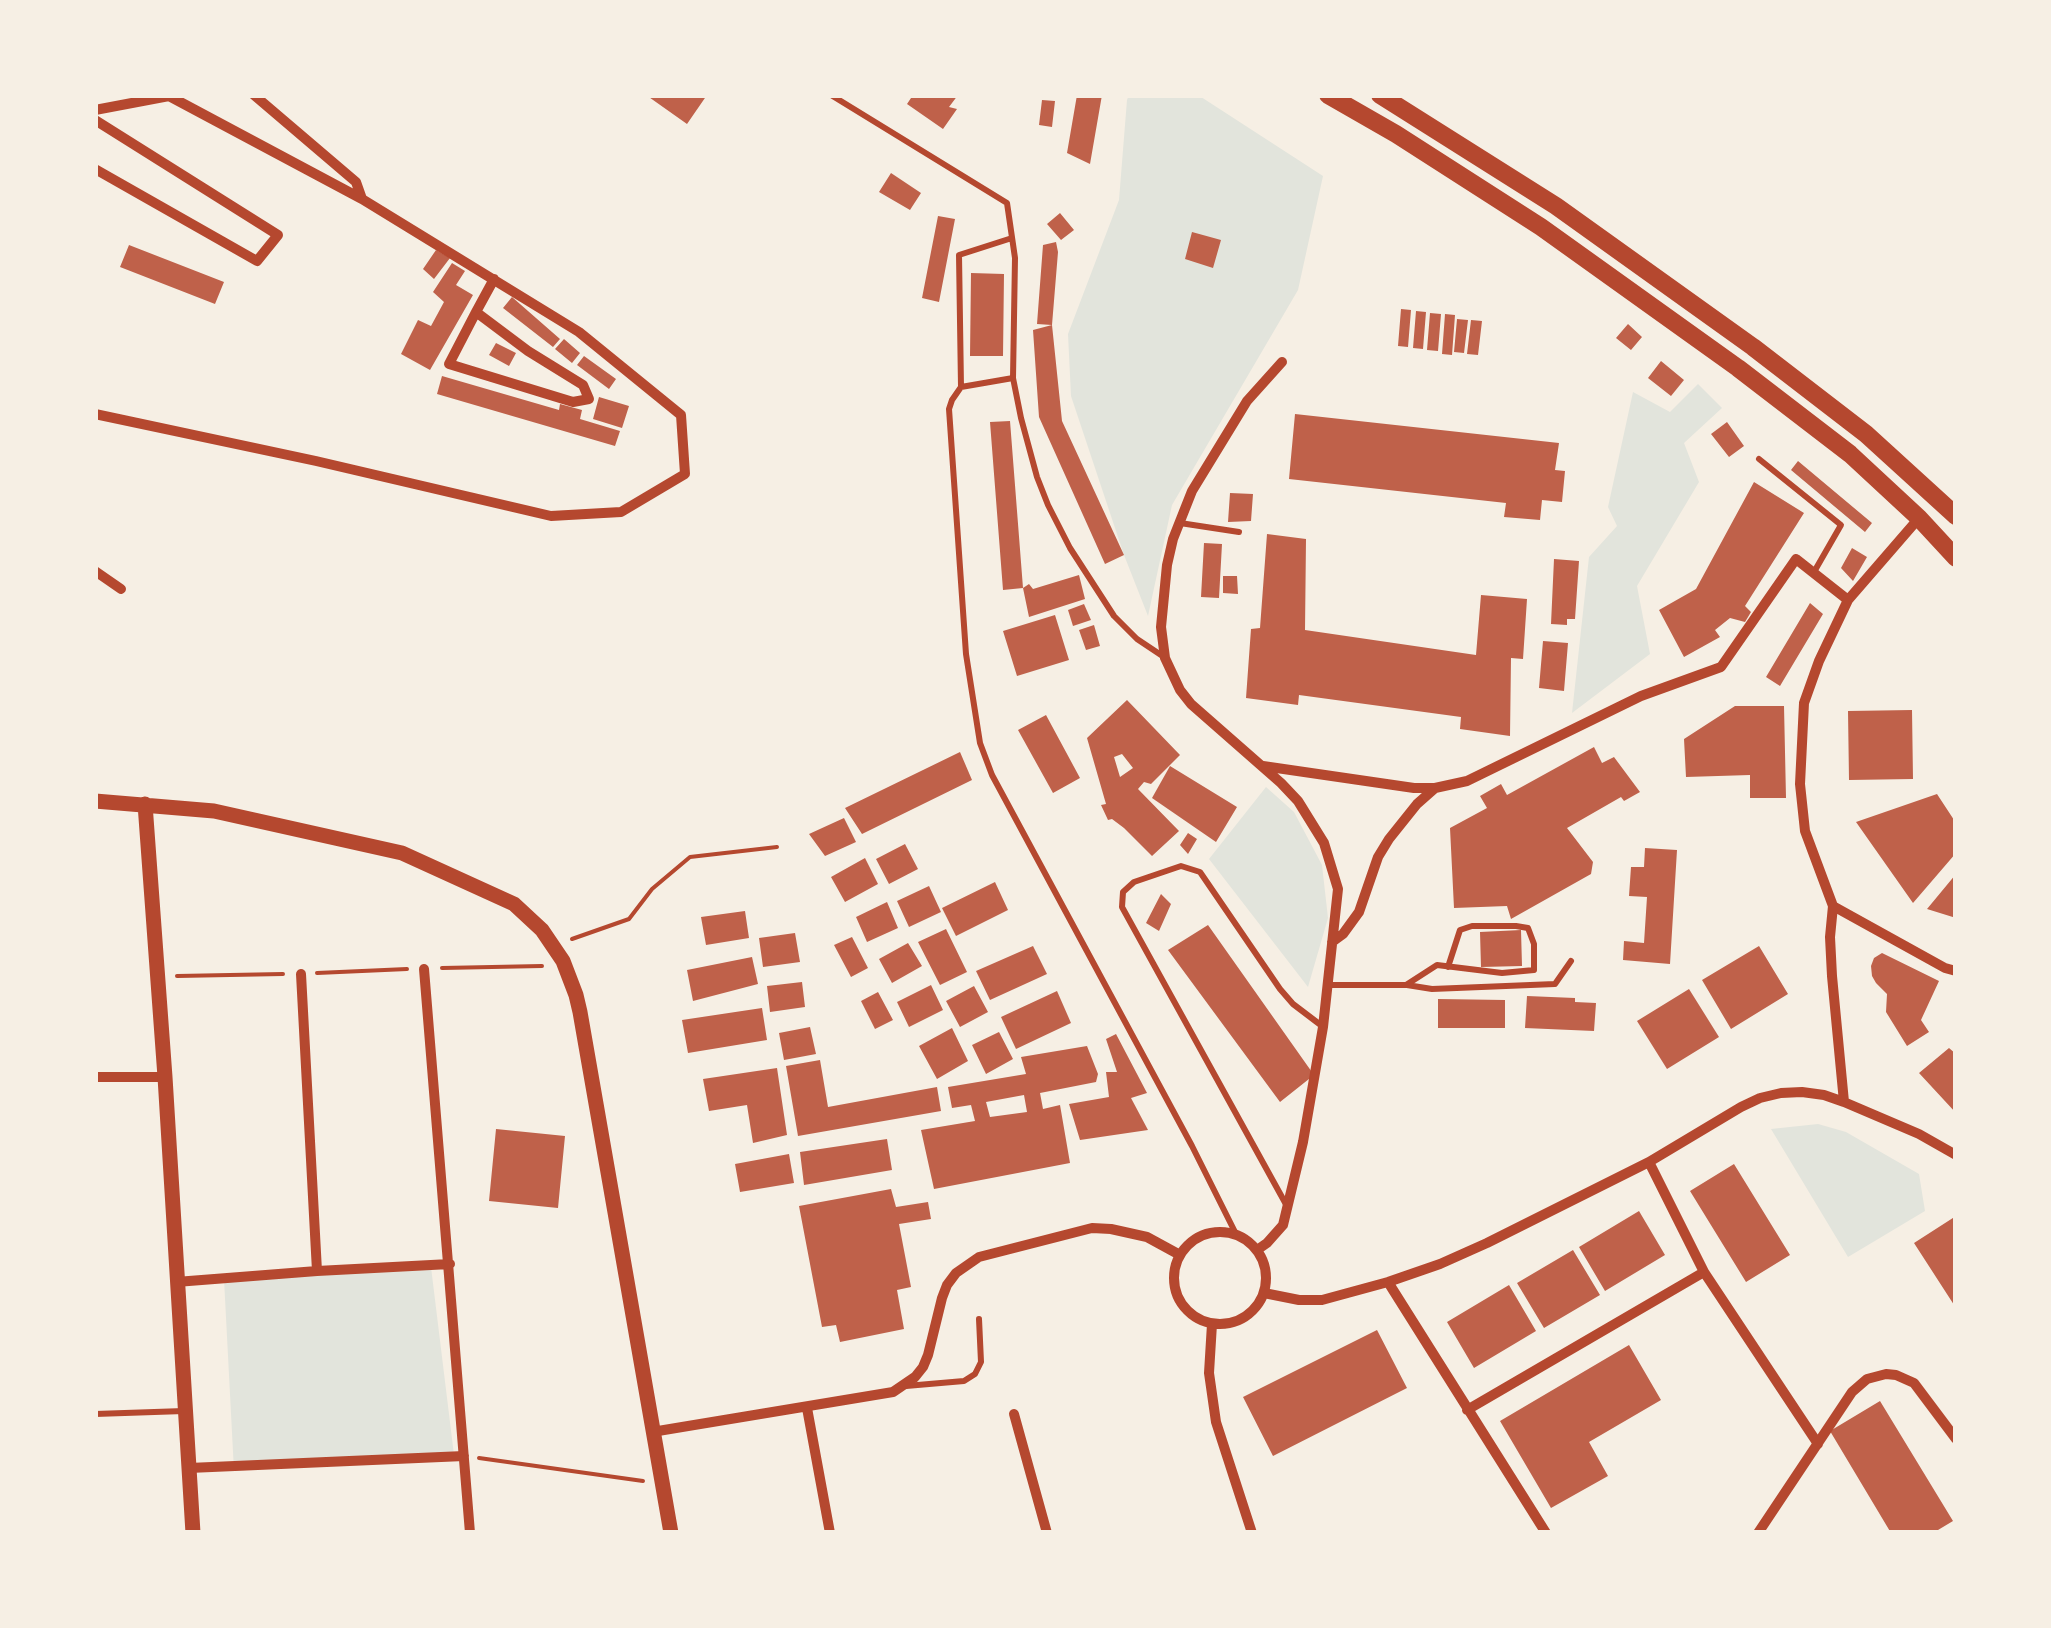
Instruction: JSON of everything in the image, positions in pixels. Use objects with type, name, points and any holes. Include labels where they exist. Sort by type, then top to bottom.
[{"type":"main road","points":[[1328,95],[1541,227],[1723,357],[1850,454],[1956,558]]},
{"type":"main road","points":[[1380,95],[1556,206],[1753,347],[1866,434],[1956,516]]},
{"type":"street","points":[[254,95],[356,182],[362,199]]},
{"type":"street","points":[[95,110],[169,96],[362,199],[580,332],[680,415],[685,474],[620,512],[552,516],[95,414]]},
{"type":"street","points":[[95,120],[278,235],[258,261],[95,170]]},
{"type":"street","points":[[476,312],[583,385],[590,399],[574,402],[449,364],[476,312],[494,279]]},
{"type":"street","points":[[1257,1250],[1283,1225],[1304,1142],[1323,1027],[1338,889],[1324,843],[1298,802],[1180,690],[1165,658],[1162,611],[1167,565],[1178,523],[1204,468],[1246,402],[1282,362]]},
{"type":"street","points":[[1844,1102],[1832,976],[1833,906],[1805,831],[1800,784],[1804,703],[1848,600],[1919,518]]},
{"type":"street","points":[[1262,766],[1394,786],[1451,786],[1482,775],[1641,696],[1722,667],[1796,559],[1848,600]]},
{"type":"street","points":[[95,571],[121,589]]},
{"type":"street","points":[[1332,942],[1359,912],[1388,839],[1435,788]]},
{"type":"street","points":[[95,800],[214,811],[402,853],[514,904],[553,945],[570,977],[580,1012],[671,1533]]},
{"type":"street","points":[[144,804],[192,1533]]},
{"type":"street","points":[[1833,906],[1956,972]]},
{"type":"street","points":[[424,969],[470,1533]]},
{"type":"street","points":[[300,974],[317,1271]]},
{"type":"street","points":[[95,1076],[165,1078]]},
{"type":"street","points":[[1264,1293],[1322,1300],[1440,1264],[1649,1162],[1740,1107],[1781,1093],[1824,1095],[1844,1102],[1919,1134],[1956,1155]]},
{"type":"street","points":[[1649,1162],[1704,1272],[1818,1444]]},
{"type":"street","points":[[652,1432],[880,1396],[904,1386],[928,1356],[947,1285],[966,1264],[979,1257],[1092,1228],[1129,1232],[1180,1255]]},
{"type":"street","points":[[1224,1231],[1248,1240],[1257,1250],[1264,1264],[1264,1293],[1248,1316],[1236,1322],[1212,1324],[1186,1310],[1174,1283],[1174,1268],[1188,1244],[1198,1236],[1224,1231]]},
{"type":"street","points":[[176,1282],[450,1264]]},
{"type":"street","points":[[1467,1410],[1704,1272]]},
{"type":"street","points":[[1388,1282],[1546,1533]]},
{"type":"street","points":[[1212,1324],[1209,1374],[1216,1422],[1252,1533]]},
{"type":"street","points":[[1758,1533],[1859,1385],[1867,1379],[1886,1374],[1914,1383],[1956,1439]]},
{"type":"street","points":[[807,1408],[830,1533]]},
{"type":"street","points":[[1014,1414],[1047,1533]]},
{"type":"street","points":[[189,1468],[464,1456]]},
{"type":"lane","points":[[831,95],[1008,203],[1015,258],[1013,378],[1037,477],[1070,548],[1114,616],[1137,639],[1165,658]]},
{"type":"lane","points":[[1012,238],[959,255],[961,387],[952,400],[950,420],[971,697],[985,758],[1236,1234]]},
{"type":"lane","points":[[961,387],[1013,378]]},
{"type":"lane","points":[[1760,459],[1841,525],[1813,573]]},
{"type":"lane","points":[[1178,523],[1239,532]]},
{"type":"lane","points":[[1288,1210],[1122,907],[1123,892],[1134,882],[1181,866],[1200,872],[1280,989],[1323,1027]]},
{"type":"lane","points":[[1406,985],[1437,966],[1502,973],[1534,970],[1534,944],[1528,928],[1472,926],[1460,930],[1448,967]]},
{"type":"lane","points":[[1328,985],[1432,989],[1555,984],[1572,961]]},
{"type":"lane","points":[[904,1386],[964,1381],[975,1374],[981,1362],[979,1319]]},
{"type":"lane","points":[[95,1414],[185,1411]]},
{"type":"path","points":[[553,945],[629,918],[652,889],[690,857],[777,847]]},
{"type":"path","points":[[157,976],[551,966]]},
{"type":"path","points":[[464,1456],[662,1484]]},
{"type":"shaded area","points":[[1129,95],[1198,95],[1323,176],[1298,290],[1172,505],[1148,616],[1071,396],[1068,334],[1119,200]]},
{"type":"shaded area","points":[[1698,384],[1722,408],[1684,443],[1699,482],[1637,586],[1650,654],[1572,713],[1589,557],[1617,526],[1608,507],[1633,392],[1670,412]]},
{"type":"shaded area","points":[[1266,787],[1294,812],[1322,865],[1328,918],[1308,987],[1209,859]]},
{"type":"shaded area","points":[[1818,1124],[1846,1132],[1919,1174],[1925,1211],[1848,1257],[1771,1129]]},
{"type":"shaded area","points":[[431,1267],[454,1455],[234,1471],[224,1279]]},
{"type":"building","points":[[646,95],[707,95],[687,124]]},
{"type":"building","points":[[913,95],[958,95],[949,107],[957,109],[943,129],[907,104]]},
{"type":"building","points":[[1077,95],[1102,95],[1090,164],[1067,153]]},
{"type":"building","points":[[1042,100],[1055,101],[1052,127],[1039,125]]},
{"type":"building","points":[[891,173],[921,193],[910,210],[879,192]]},
{"type":"building","points":[[1060,213],[1074,230],[1061,240],[1047,224]]},
{"type":"building","points":[[938,216],[955,219],[939,302],[922,298]]},
{"type":"building","points":[[1192,232],[1221,240],[1213,268],[1185,259]]},
{"type":"building","points":[[1056,242],[1058,252],[1052,325],[1037,324],[1043,245]]},
{"type":"building","points":[[129,245],[224,282],[215,304],[120,267]]},
{"type":"building","points":[[436,250],[450,258],[434,279],[423,269]]},
{"type":"building","points":[[452,263],[465,271],[456,285],[473,295],[430,370],[401,354],[418,320],[431,326],[444,302],[433,292]]},
{"type":"building","points":[[971,273],[1004,274],[1003,356],[970,356]]},
{"type":"building","points":[[512,297],[560,339],[553,347],[503,308]]},
{"type":"building","points":[[1401,309],[1411,310],[1408,347],[1398,346]]},
{"type":"building","points":[[1416,311],[1426,312],[1423,349],[1413,348]]},
{"type":"building","points":[[1430,313],[1441,314],[1438,351],[1427,350]]},
{"type":"building","points":[[1445,314],[1455,315],[1452,355],[1442,354]]},
{"type":"building","points":[[1457,319],[1468,320],[1464,353],[1454,352]]},
{"type":"building","points":[[1471,320],[1482,321],[1478,355],[1467,354]]},
{"type":"building","points":[[1628,324],[1642,337],[1631,350],[1616,338]]},
{"type":"building","points":[[1052,325],[1062,421],[1124,555],[1105,564],[1039,417],[1033,330]]},
{"type":"building","points":[[564,339],[580,353],[572,363],[555,349]]},
{"type":"building","points":[[496,343],[516,353],[509,366],[489,355]]},
{"type":"building","points":[[584,356],[616,379],[609,389],[577,365]]},
{"type":"building","points":[[1661,361],[1684,380],[1671,396],[1648,378]]},
{"type":"building","points":[[442,376],[559,410],[560,404],[582,410],[580,419],[620,431],[615,446],[437,394]]},
{"type":"building","points":[[599,397],[629,406],[622,428],[593,419]]},
{"type":"building","points":[[1295,414],[1559,443],[1555,470],[1565,471],[1562,502],[1542,500],[1540,520],[1504,517],[1506,503],[1289,479]]},
{"type":"building","points":[[1010,421],[1023,588],[1003,590],[990,422]]},
{"type":"building","points":[[1727,422],[1744,446],[1729,457],[1711,434]]},
{"type":"building","points":[[1798,461],[1872,523],[1865,532],[1791,470]]},
{"type":"building","points":[[1754,482],[1804,513],[1745,606],[1751,612],[1745,622],[1730,618],[1715,630],[1720,637],[1684,657],[1659,610],[1696,589]]},
{"type":"building","points":[[1230,493],[1253,494],[1251,521],[1228,522]]},
{"type":"building","points":[[1267,534],[1306,539],[1305,630],[1476,655],[1481,595],[1527,599],[1523,659],[1511,658],[1510,736],[1460,729],[1461,717],[1299,695],[1298,705],[1246,698],[1251,629],[1260,628]]},
{"type":"building","points":[[1204,543],[1222,544],[1219,598],[1201,597]]},
{"type":"building","points":[[1852,548],[1867,557],[1853,581],[1841,568]]},
{"type":"building","points":[[1554,559],[1579,561],[1575,619],[1567,619],[1567,625],[1551,624]]},
{"type":"building","points":[[1079,575],[1085,599],[1029,617],[1023,588],[1029,584],[1033,589]]},
{"type":"building","points":[[1223,576],[1237,576],[1238,594],[1223,593]]},
{"type":"building","points":[[1810,603],[1823,614],[1780,686],[1766,677]]},
{"type":"building","points":[[1084,604],[1091,620],[1073,626],[1068,610]]},
{"type":"building","points":[[1055,615],[1069,660],[1017,676],[1003,631]]},
{"type":"building","points":[[1094,625],[1100,646],[1086,650],[1079,630]]},
{"type":"building","points":[[1543,641],[1568,643],[1564,691],[1539,688]]},
{"type":"building","points":[[1127,700],[1180,755],[1151,784],[1144,782],[1138,789],[1179,831],[1152,856],[1124,828],[1108,820],[1101,805],[1106,804],[1087,738]],"holes":[[[1122,754],[1133,768],[1120,777],[1114,757]]]},
{"type":"building","points":[[1735,706],[1784,706],[1786,798],[1750,798],[1750,775],[1686,777],[1684,739]]},
{"type":"building","points":[[1912,710],[1913,779],[1849,780],[1848,711]]},
{"type":"building","points":[[1046,715],[1080,778],[1053,793],[1018,730]]},
{"type":"building","points":[[1594,747],[1602,763],[1614,757],[1640,792],[1624,801],[1621,797],[1567,828],[1593,862],[1591,874],[1511,919],[1507,906],[1454,908],[1450,828],[1487,808],[1480,796],[1501,784],[1507,795]]},
{"type":"building","points":[[960,752],[972,780],[862,834],[845,808]]},
{"type":"building","points":[[1170,766],[1237,807],[1216,842],[1152,798]]},
{"type":"building","points":[[1937,794],[1956,823],[1956,853],[1913,903],[1856,822]]},
{"type":"building","points":[[844,818],[856,842],[825,856],[809,834]]},
{"type":"building","points":[[1188,833],[1197,839],[1188,854],[1180,845]]},
{"type":"building","points":[[905,844],[918,869],[889,884],[876,859]]},
{"type":"building","points":[[1645,848],[1677,850],[1670,964],[1623,960],[1624,941],[1644,943],[1647,897],[1629,896],[1631,867],[1644,867]]},
{"type":"building","points":[[865,858],[878,884],[845,902],[831,877]]},
{"type":"building","points":[[1956,874],[1956,918],[1927,909]]},
{"type":"building","points":[[995,882],[1008,910],[956,936],[942,908]]},
{"type":"building","points":[[929,886],[941,912],[909,927],[897,901]]},
{"type":"building","points":[[1161,894],[1171,904],[1159,931],[1146,923]]},
{"type":"building","points":[[887,902],[898,928],[867,942],[856,917]]},
{"type":"building","points":[[745,911],[749,938],[706,945],[701,917]]},
{"type":"building","points":[[1208,925],[1314,1075],[1280,1102],[1168,950]]},
{"type":"building","points":[[946,929],[967,972],[940,985],[918,942]]},
{"type":"building","points":[[1521,930],[1522,966],[1481,967],[1480,932]]},
{"type":"building","points":[[795,933],[800,962],[763,967],[759,938]]},
{"type":"building","points":[[852,937],[868,968],[851,977],[834,945]]},
{"type":"building","points":[[908,943],[922,966],[892,983],[879,959]]},
{"type":"building","points":[[1033,946],[1047,974],[990,1000],[976,971]]},
{"type":"building","points":[[1759,946],[1788,994],[1731,1029],[1702,980]]},
{"type":"building","points":[[1882,953],[1939,981],[1921,1020],[1929,1032],[1907,1046],[1886,1012],[1887,994],[1872,976],[1874,958]]},
{"type":"building","points":[[752,957],[758,984],[693,1001],[687,970]]},
{"type":"building","points":[[802,982],[805,1007],[770,1012],[767,986]]},
{"type":"building","points":[[931,985],[943,1010],[909,1027],[897,1002]]},
{"type":"building","points":[[974,986],[988,1012],[960,1027],[946,1001]]},
{"type":"building","points":[[1689,989],[1719,1037],[1667,1069],[1637,1021]]},
{"type":"building","points":[[1057,991],[1071,1023],[1016,1049],[1001,1017]]},
{"type":"building","points":[[878,992],[893,1020],[875,1029],[861,1001]]},
{"type":"building","points":[[1527,996],[1596,1003],[1594,1031],[1525,1028]]},
{"type":"building","points":[[1438,999],[1505,1000],[1505,1028],[1438,1028]]},
{"type":"building","points":[[762,1008],[767,1040],[688,1053],[682,1020]]},
{"type":"building","points":[[810,1027],[816,1054],[784,1060],[779,1033]]},
{"type":"building","points":[[952,1028],[968,1061],[937,1079],[919,1046]]},
{"type":"building","points":[[999,1032],[1013,1059],[986,1074],[972,1045]]},
{"type":"building","points":[[1116,1034],[1147,1093],[1131,1098],[1148,1130],[1080,1140],[1069,1104],[1109,1097],[1106,1072],[1117,1072],[1106,1039]]},
{"type":"building","points":[[1087,1046],[1098,1074],[1096,1082],[1040,1093],[1043,1109],[1060,1105],[1070,1163],[934,1189],[921,1130],[975,1121],[971,1105],[952,1108],[948,1087],[1026,1074],[1021,1057]],"holes":[[[1024,1095],[1027,1112],[990,1117],[986,1102]]]},
{"type":"building","points":[[1949,1048],[1956,1054],[1956,1113],[1919,1073]]},
{"type":"building","points":[[820,1060],[828,1107],[937,1087],[941,1111],[798,1136],[786,1066]]},
{"type":"building","points":[[777,1068],[787,1135],[753,1143],[747,1105],[709,1111],[703,1079]]},
{"type":"building","points":[[496,1129],[565,1136],[558,1208],[489,1201]]},
{"type":"building","points":[[887,1139],[892,1170],[804,1185],[800,1152]]},
{"type":"building","points":[[789,1154],[794,1183],[740,1192],[735,1164]]},
{"type":"building","points":[[1734,1164],[1790,1255],[1746,1282],[1690,1191]]},
{"type":"building","points":[[891,1189],[896,1207],[928,1202],[931,1219],[899,1224],[911,1287],[897,1290],[904,1329],[840,1342],[836,1325],[822,1327],[799,1206]]},
{"type":"building","points":[[1639,1211],[1665,1255],[1605,1291],[1579,1247]]},
{"type":"building","points":[[1956,1216],[1956,1308],[1914,1243]]},
{"type":"building","points":[[1573,1250],[1600,1295],[1544,1328],[1517,1283]]},
{"type":"building","points":[[1509,1285],[1536,1331],[1474,1368],[1447,1322]]},
{"type":"building","points":[[1377,1330],[1407,1388],[1273,1456],[1243,1397]]},
{"type":"building","points":[[1629,1345],[1661,1400],[1589,1442],[1608,1476],[1551,1508],[1500,1421]]},
{"type":"building","points":[[1880,1401],[1953,1521],[1933,1533],[1891,1533],[1830,1431]]}]
